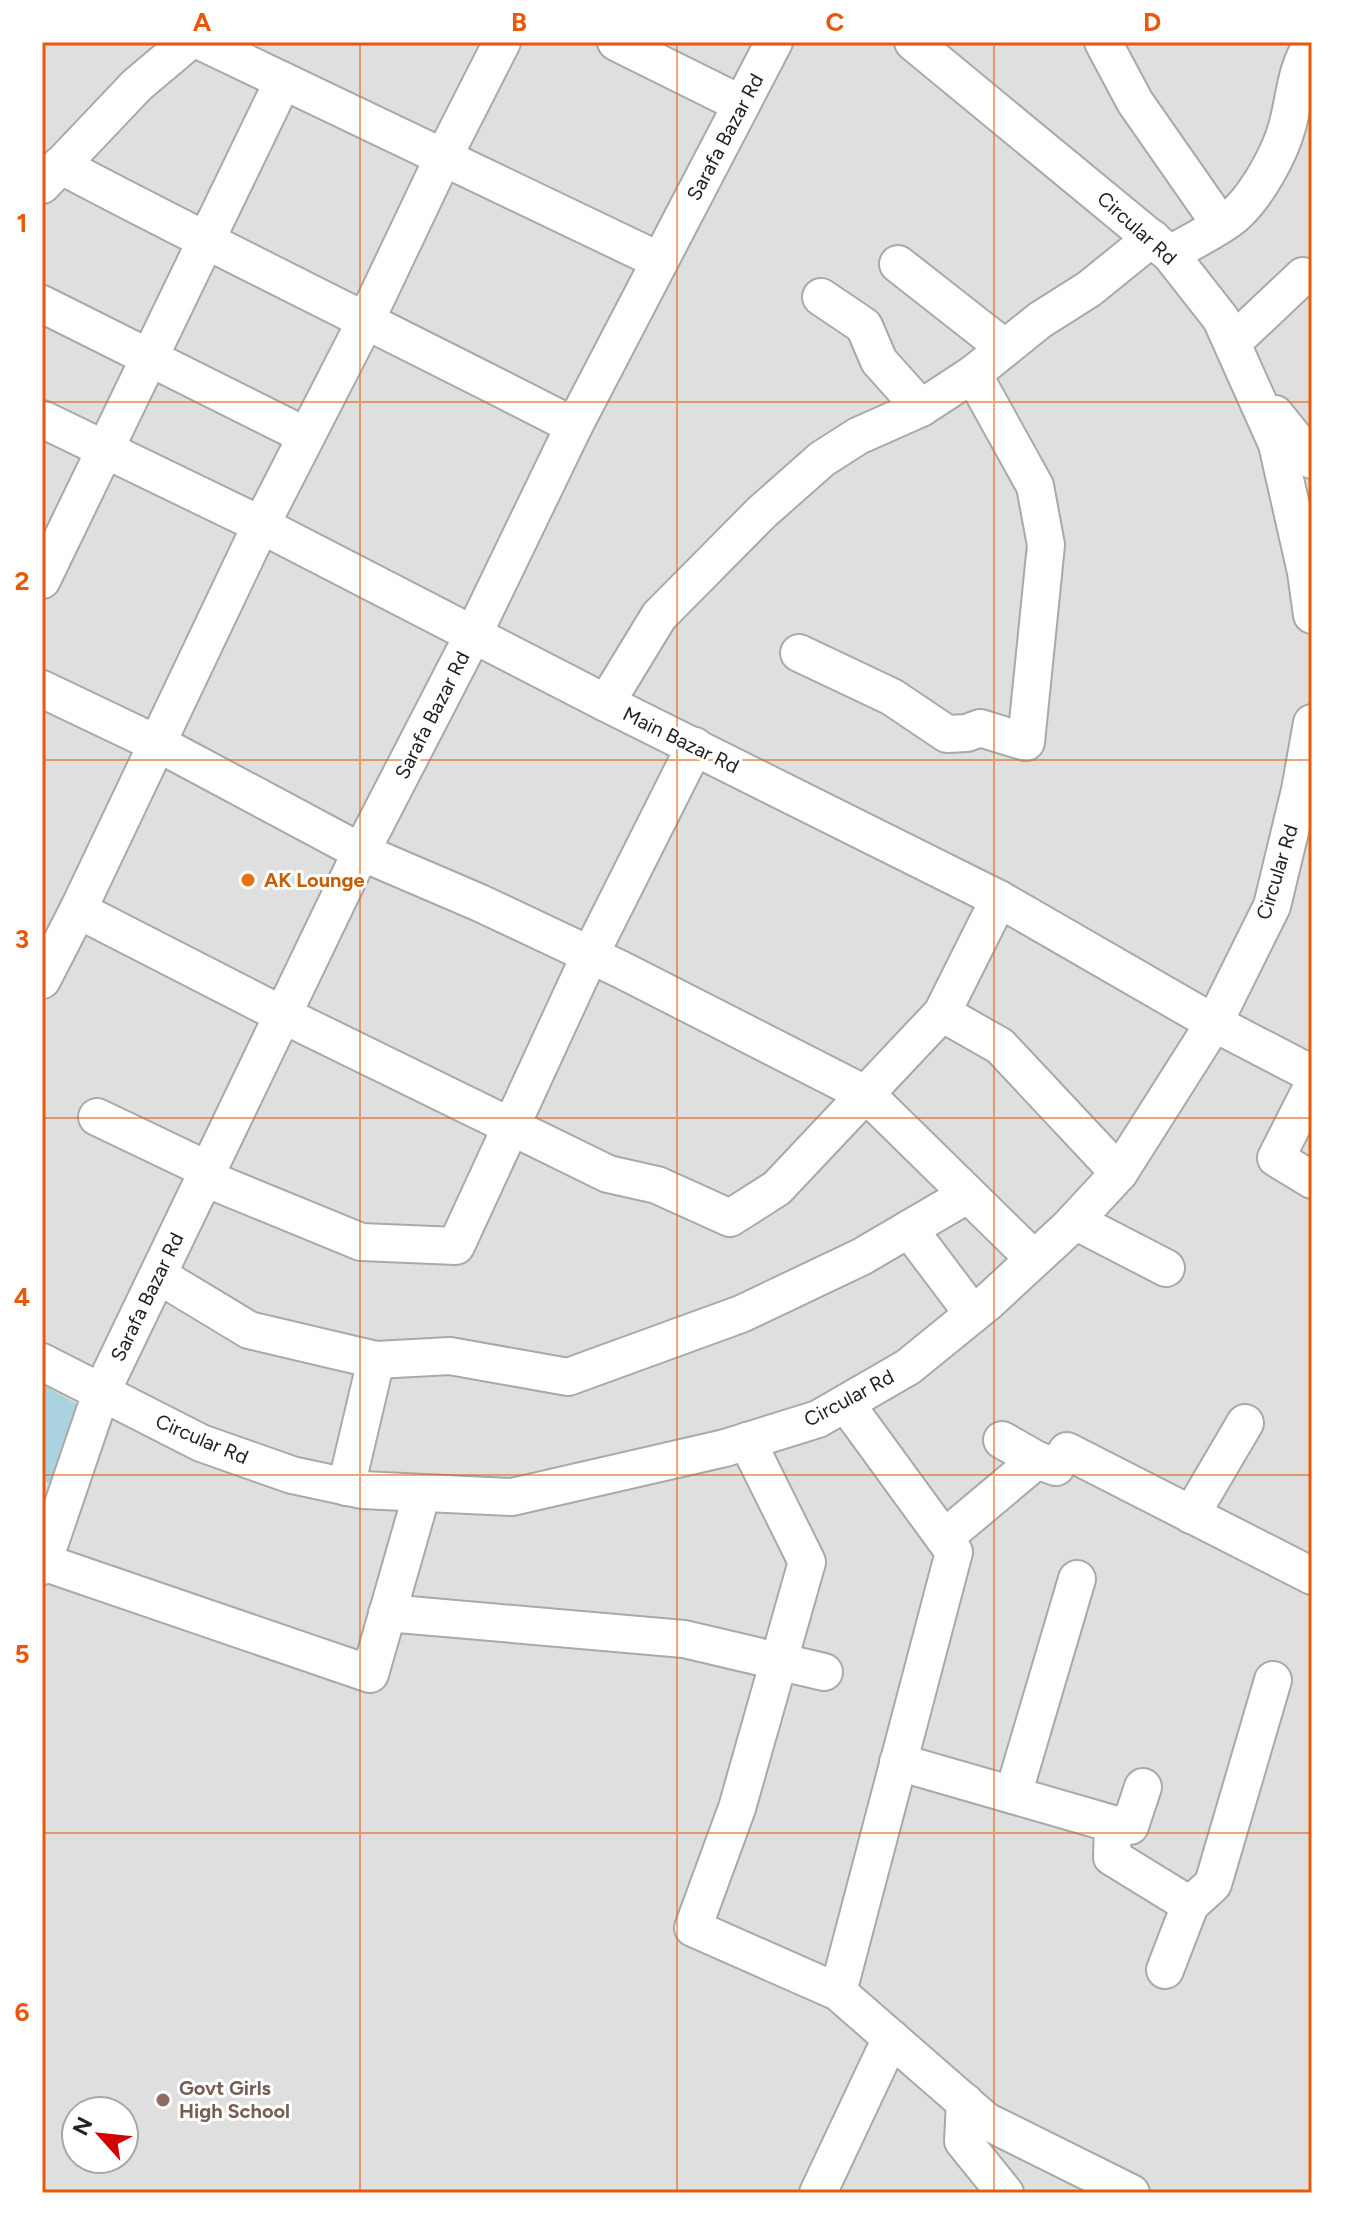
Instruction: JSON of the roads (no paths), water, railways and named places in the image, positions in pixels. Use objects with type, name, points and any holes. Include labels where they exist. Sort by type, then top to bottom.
[{"type":"street","points":[[188,42],[137,85],[51,175],[205,242],[574,426]]},
{"type":"street","points":[[202,42],[660,261]]},
{"type":"street","points":[[42,980],[261,525],[366,320],[502,42]]},
{"type":"street","points":[[616,42],[741,104]]},
{"type":"street","name":"Sarafa Bazar Rd","points":[[43,1564],[101,1393],[206,1174],[361,852],[474,633],[574,426],[774,42]]},
{"type":"street","name":"Circular Rd","points":[[913,42],[1161,246],[1221,319],[1277,444],[1306,572],[1312,615]]},
{"type":"street","points":[[1103,42],[1135,102],[1220,224]]},
{"type":"street","points":[[606,703],[659,616],[762,512],[822,459],[921,408],[973,374],[1040,320],[1161,246],[1220,224],[1237,213],[1262,181],[1287,128],[1292,97],[1306,53],[1312,45]]},
{"type":"street","points":[[42,580],[283,81]]},
{"type":"street","points":[[898,264],[1005,348]]},
{"type":"street","points":[[1232,343],[1303,276]]},
{"type":"street","points":[[821,297],[864,326],[879,361],[921,408]]},
{"type":"street","points":[[42,304],[306,436]]},
{"type":"street","points":[[799,653],[892,697],[947,734],[967,733],[980,728],[1026,742],[1046,545],[1035,486],[973,374]]},
{"type":"street","points":[[1254,389],[1312,460]]},
{"type":"street","name":"Main Bazar Rd","points":[[42,419],[261,525],[606,703],[999,899],[1214,1023],[1312,1074]]},
{"type":"street","points":[[42,689],[156,744],[361,852],[590,955],[867,1095],[1034,1259]]},
{"type":"street","name":"Circular Rd","points":[[42,1362],[201,1443],[292,1475],[346,1487],[422,1493],[512,1497],[632,1471],[818,1419],[908,1367],[973,1314],[1075,1221],[1119,1173],[1214,1023],[1272,906],[1300,790],[1312,723]]},
{"type":"street","points":[[97,1117],[206,1174],[361,1242],[456,1246],[590,955],[695,746]]},
{"type":"street","points":[[1278,882],[1312,866]]},
{"type":"street","points":[[78,910],[283,1015],[608,1174],[657,1185],[730,1218],[777,1188],[942,1013],[999,899]]},
{"type":"street","points":[[942,1013],[1000,1046],[1119,1173]]},
{"type":"street","points":[[1312,1087],[1276,1158],[1312,1180]]},
{"type":"street","points":[[158,1275],[249,1330],[376,1360],[450,1356],[568,1377],[741,1314],[861,1257],[967,1195]]},
{"type":"street","points":[[1075,1221],[1166,1268]]},
{"type":"street","points":[[909,1229],[973,1314]]},
{"type":"street","points":[[346,1487],[376,1360]]},
{"type":"street","points":[[838,1992],[954,1552],[846,1404]]},
{"type":"street","points":[[1191,1515],[1245,1423]]},
{"type":"street","points":[[1002,1440],[1056,1467],[1067,1451],[1312,1576]]},
{"type":"street","points":[[747,1441],[807,1562],[737,1808],[693,1928],[838,1992],[986,2121],[1131,2193]]},
{"type":"street","points":[[944,1538],[1037,1460]]},
{"type":"street","points":[[43,1564],[370,1674],[422,1493]]},
{"type":"street","points":[[1013,1795],[1077,1579]]},
{"type":"street","points":[[387,1613],[684,1639],[824,1672]]},
{"type":"street","points":[[1165,1970],[1190,1905],[1213,1884],[1273,1680]]},
{"type":"street","points":[[898,1762],[1113,1824],[1130,1826],[1143,1787]]},
{"type":"street","points":[[1113,1824],[1112,1857],[1190,1905]]},
{"type":"street","points":[[818,2193],[891,2038]]},
{"type":"street","points":[[965,2102],[963,2141],[1005,2193]]},
{"type":"water","points":[[42,1384],[82,1407],[53,1484],[42,1481]]},
{"type":"place","name":"AK Lounge","points":[[248,880]]},
{"type":"place","name":"Govt Girls High School","points":[[163,2100]]}]
